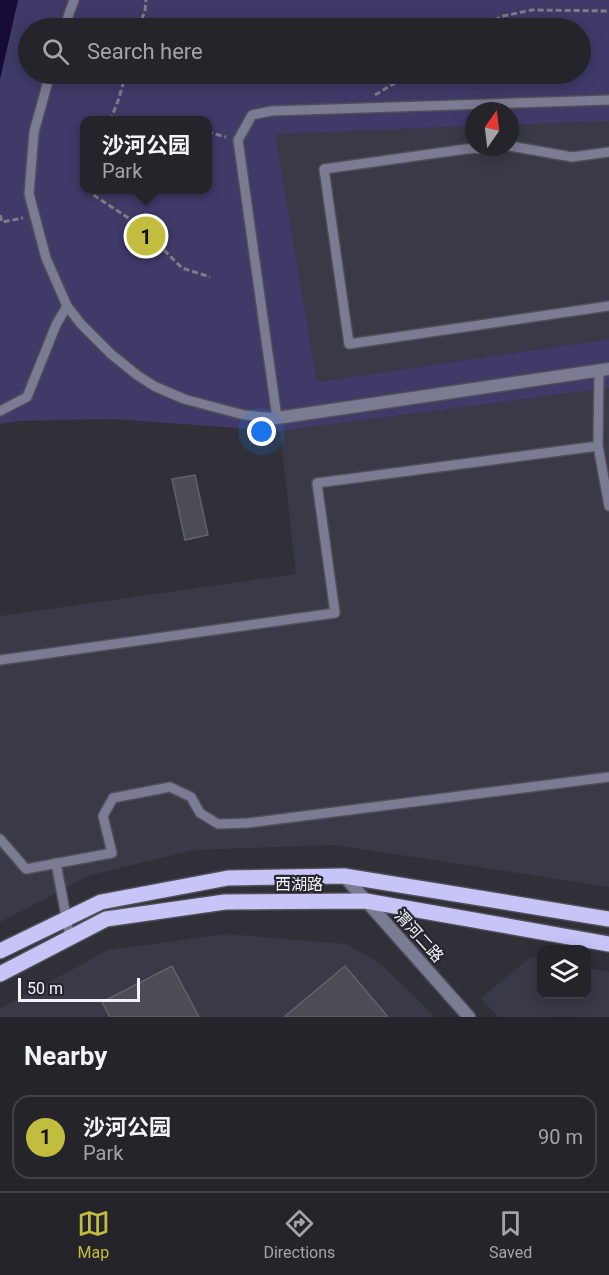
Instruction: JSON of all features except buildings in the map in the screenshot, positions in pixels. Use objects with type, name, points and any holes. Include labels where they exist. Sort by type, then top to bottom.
[{"type":"main road","name":"西湖路","points":[[0,951],[101,903],[228,878],[344,876],[609,919]]},
{"type":"main road","name":"西湖路","points":[[0,974],[106,919],[225,902],[366,901],[609,944]]},
{"type":"street","points":[[277,418],[604,369]]},
{"type":"street","name":"渭河二路","points":[[344,876],[469,1017]]},
{"type":"lane","points":[[68,18],[74,0]]},
{"type":"lane","points":[[47,84],[34,132],[29,194],[46,258],[67,306],[81,324],[111,354],[154,386],[184,399],[244,415],[277,418],[238,140],[252,115],[271,111],[609,100]]},
{"type":"lane","points":[[519,148],[572,157],[609,152]]},
{"type":"lane","points":[[465,149],[324,169],[349,344],[609,306]]},
{"type":"lane","points":[[0,411],[27,397],[56,324],[67,306]]},
{"type":"lane","points":[[604,369],[598,446],[609,506]]},
{"type":"lane","points":[[0,660],[335,613],[317,483],[598,446]]},
{"type":"lane","points":[[0,839],[26,869],[112,853],[104,816],[113,798],[170,788],[191,797],[200,813],[218,824],[248,823],[609,777]]},
{"type":"lane","points":[[57,863],[70,938]]},
{"type":"path","points":[[142,18],[146,0]]},
{"type":"path","points":[[499,18],[532,10],[609,11]]},
{"type":"path","points":[[112,116],[123,84]]},
{"type":"path","points":[[374,96],[394,84]]},
{"type":"path","points":[[212,133],[238,140]]},
{"type":"path","points":[[93,194],[139,225],[182,268],[210,277]]},
{"type":"path","points":[[0,215],[2,222],[33,216]]},
{"type":"shaded area","points":[[0,0],[18,0],[0,79]]},
{"type":"shaded area","points":[[18,0],[609,0],[609,121],[519,125],[519,102],[465,102],[465,126],[275,134],[317,382],[609,339],[609,388],[280,431],[113,419],[18,421],[0,424],[0,79]]},
{"type":"shaded area","points":[[609,121],[609,339],[317,382],[275,133],[465,126],[465,156],[519,156],[519,125]]},
{"type":"shaded area","points":[[609,388],[609,887],[335,845],[194,850],[91,875],[0,922],[0,616],[296,574],[280,431]]},
{"type":"shaded area","points":[[227,934],[347,944],[381,964],[435,1017],[0,1017],[0,1009],[108,950]]},
{"type":"shaded area","points":[[531,957],[537,958],[537,999],[591,999],[591,969],[609,972],[609,1017],[498,1017],[481,998]]},
{"type":"place","name":"沙河公园","points":[[146,236]]}]
